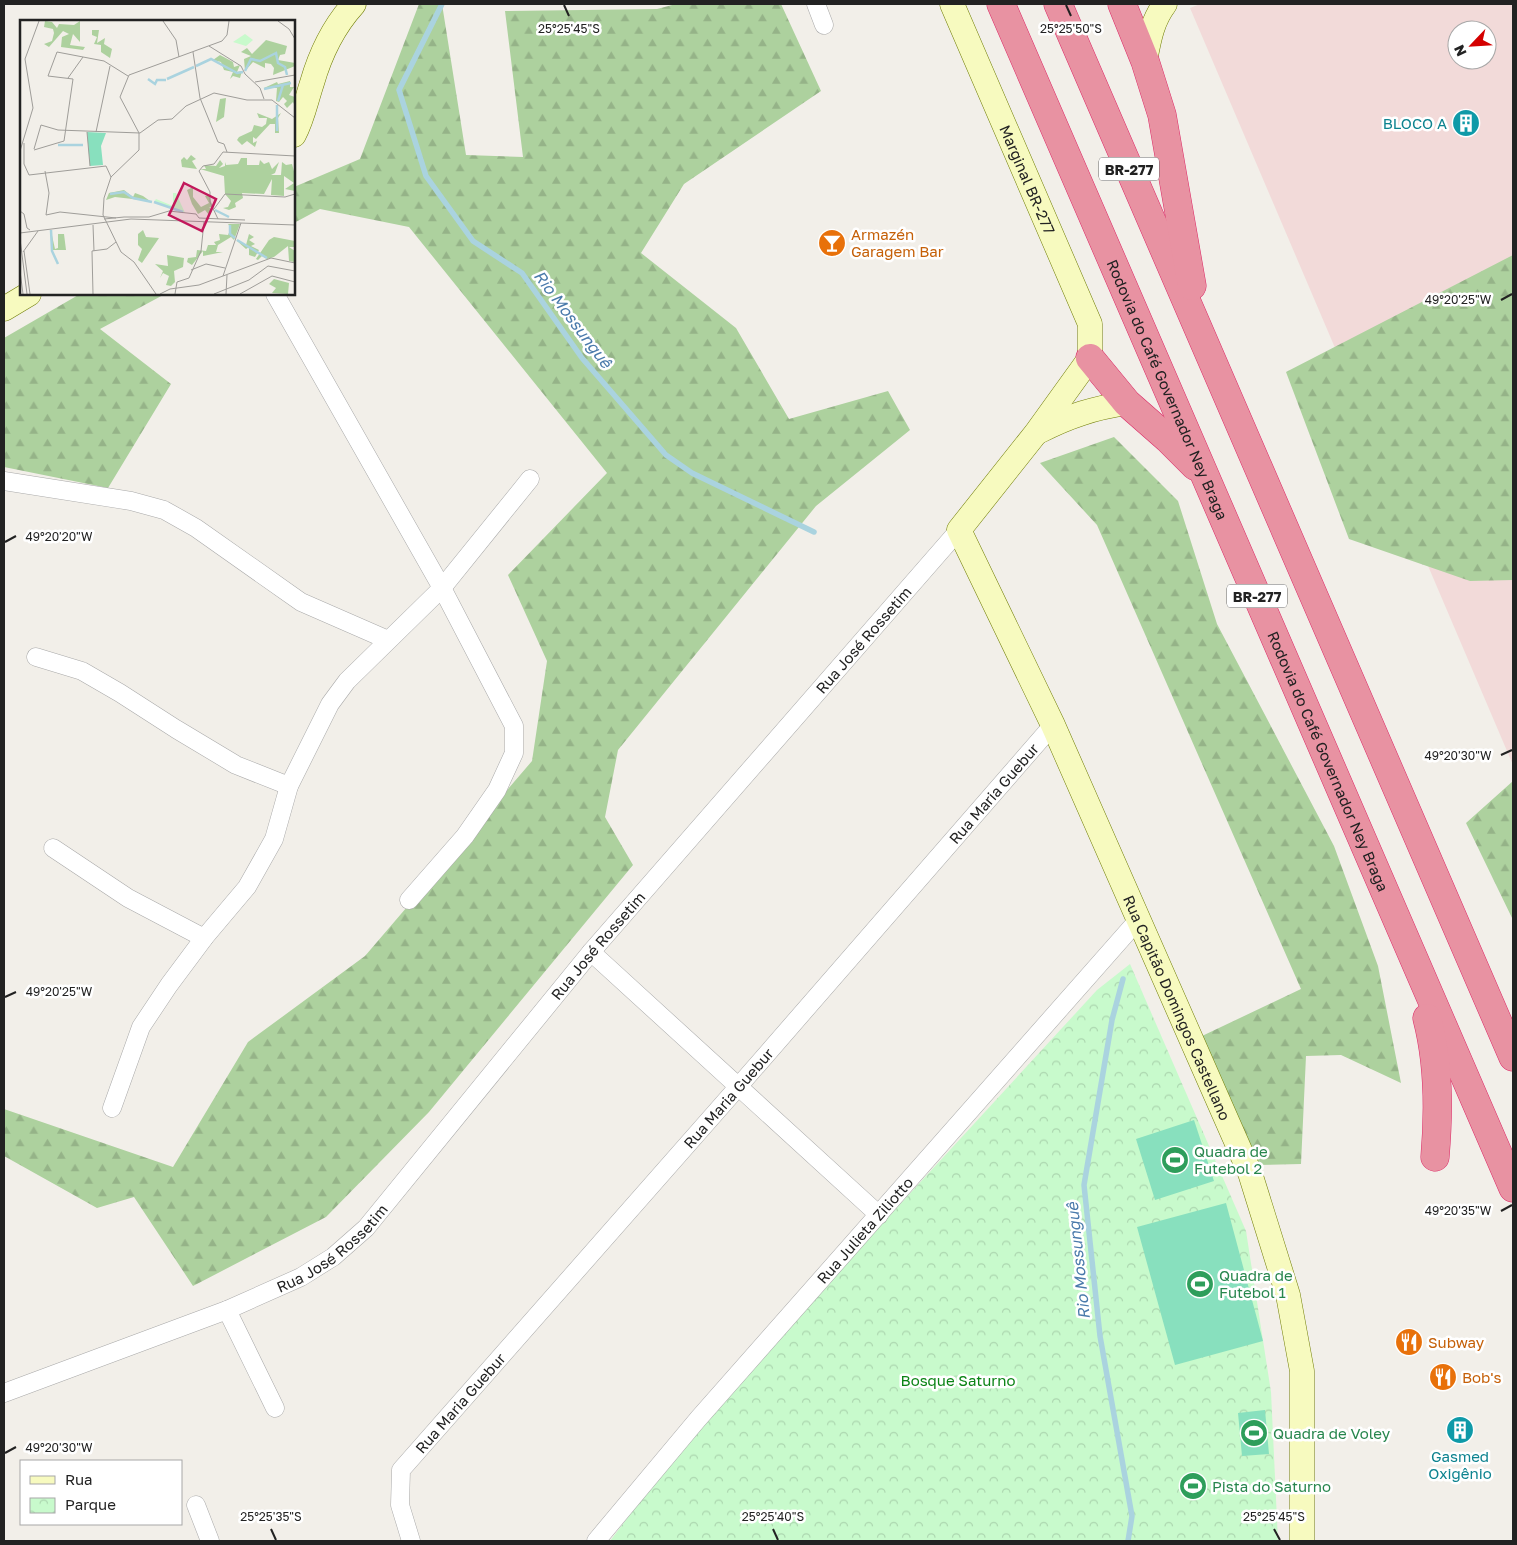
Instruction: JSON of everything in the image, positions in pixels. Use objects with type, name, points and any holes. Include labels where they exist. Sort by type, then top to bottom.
[{"type":"highway","name":"Rodovia do Café Governador Ney Braga","points":[[1001,4],[1513,1188]]},
{"type":"highway","name":"BR-277","points":[[1058,4],[1505,1029],[1513,1057]]},
{"type":"highway","points":[[1122,4],[1145,61],[1162,115],[1201,334]]},
{"type":"highway","points":[[1090,358],[1127,403],[1168,439],[1206,478]]},
{"type":"highway","points":[[1406,939],[1429,1027],[1435,1058],[1438,1091],[1438,1130],[1435,1157]]},
{"type":"street","points":[[295,133],[302,120],[312,82],[326,47],[345,13],[354,4]]},
{"type":"street","points":[[816,4],[824,25]]},
{"type":"street","name":"Marginal BR-277","points":[[952,4],[1090,324],[1090,358]]},
{"type":"street","points":[[1145,61],[1150,33],[1156,18],[1166,4]]},
{"type":"street","points":[[4,309],[27,295]]},
{"type":"street","points":[[276,295],[442,588],[514,726],[514,753],[497,790],[465,836],[409,900]]},
{"type":"street","name":"Rua José Rossetim","points":[[4,1393],[227,1310],[302,1277],[333,1257],[366,1228],[591,952],[959,530],[1036,433],[1090,358]]},
{"type":"street","points":[[1036,433],[1064,418],[1094,408],[1127,403]]},
{"type":"street","points":[[112,1108],[142,1027],[169,985],[204,938],[247,887],[274,839],[289,786],[330,704],[347,681],[442,588],[530,479]]},
{"type":"street","points":[[4,481],[131,501],[164,510],[196,528],[301,602],[388,640]]},
{"type":"street","name":"Rua Capitão Domingos Castellano","points":[[959,530],[1053,725],[1250,1173],[1288,1296],[1302,1371],[1302,1541]]},
{"type":"street","points":[[36,657],[82,671],[236,765],[289,786]]},
{"type":"street","name":"Rua Maria Guebur","points":[[411,1541],[400,1505],[401,1470],[1053,725]]},
{"type":"street","points":[[52,848],[128,898],[204,938]]},
{"type":"street","name":"Rua Julieta Ziliotto","points":[[596,1541],[698,1419],[1138,920]]},
{"type":"street","points":[[591,952],[878,1215]]},
{"type":"street","points":[[227,1310],[275,1408]]},
{"type":"street","points":[[196,1506],[210,1541]]},
{"type":"shaded area","points":[[1200,4],[1513,4],[1513,765],[1190,8]]},
{"type":"green space","points":[[419,4],[442,4],[466,155],[523,157],[505,11],[657,9],[676,4],[781,4],[821,91],[684,184],[641,253],[736,328],[789,419],[888,391],[910,430],[816,506],[618,750],[605,817],[633,865],[429,1112],[326,1217],[193,1286],[134,1197],[97,1208],[4,1156],[4,1109],[173,1167],[248,1042],[365,956],[532,761],[547,661],[508,575],[607,473],[409,227],[320,209],[295,222],[295,187],[360,159]]},
{"type":"green space","points":[[1513,255],[1513,580],[1470,581],[1349,539],[1286,372]]},
{"type":"green space","points":[[78,295],[163,295],[100,329],[171,384],[108,488],[4,467],[4,338]]},
{"type":"green space","points":[[1114,437],[1178,501],[1217,624],[1334,846],[1378,966],[1401,1083],[1341,1055],[1306,1056],[1301,1164],[1255,1165],[1202,1036],[1301,989],[1097,525],[1040,463]]},
{"type":"green space","points":[[1513,781],[1513,920],[1466,823]]},
{"type":"green space","name":"Bosque Saturno","points":[[1130,964],[1246,1231],[1271,1392],[1278,1541],[610,1541],[698,1424],[1097,990]]},
{"type":"green space","name":"Quadra de Futebol 2","points":[[1194,1120],[1214,1181],[1155,1200],[1136,1139]]},
{"type":"green space","name":"Quadra de Futebol 1","points":[[1226,1203],[1263,1341],[1175,1365],[1137,1227]]},
{"type":"green space","name":"Quadra de Voley","points":[[1265,1410],[1269,1454],[1242,1456],[1238,1413]]},
{"type":"waterway","name":"Rio Mossunguê","points":[[442,4],[399,90],[426,176],[473,241],[522,273],[582,358],[666,455],[692,473],[814,532]]},
{"type":"waterway","name":"Rio Mossunguê","points":[[1123,979],[1112,1020],[1084,1185],[1100,1336],[1132,1516],[1128,1541]]},
{"type":"place","name":"BLOCO A","points":[[1466,123]]},
{"type":"place","name":"Armazén Garagem Bar","points":[[832,243]]},
{"type":"place","name":"Quadra de Futebol 2","points":[[1175,1160]]},
{"type":"place","name":"Quadra de Futebol 1","points":[[1200,1284]]},
{"type":"place","name":"Subway","points":[[1409,1342]]},
{"type":"place","name":"Bob's","points":[[1443,1377]]},
{"type":"place","name":"Gasmed Oxigênio","points":[[1460,1430]]},
{"type":"place","name":"Quadra de Voley","points":[[1254,1433]]},
{"type":"place","name":"Pista do Saturno","points":[[1193,1486]]}]
